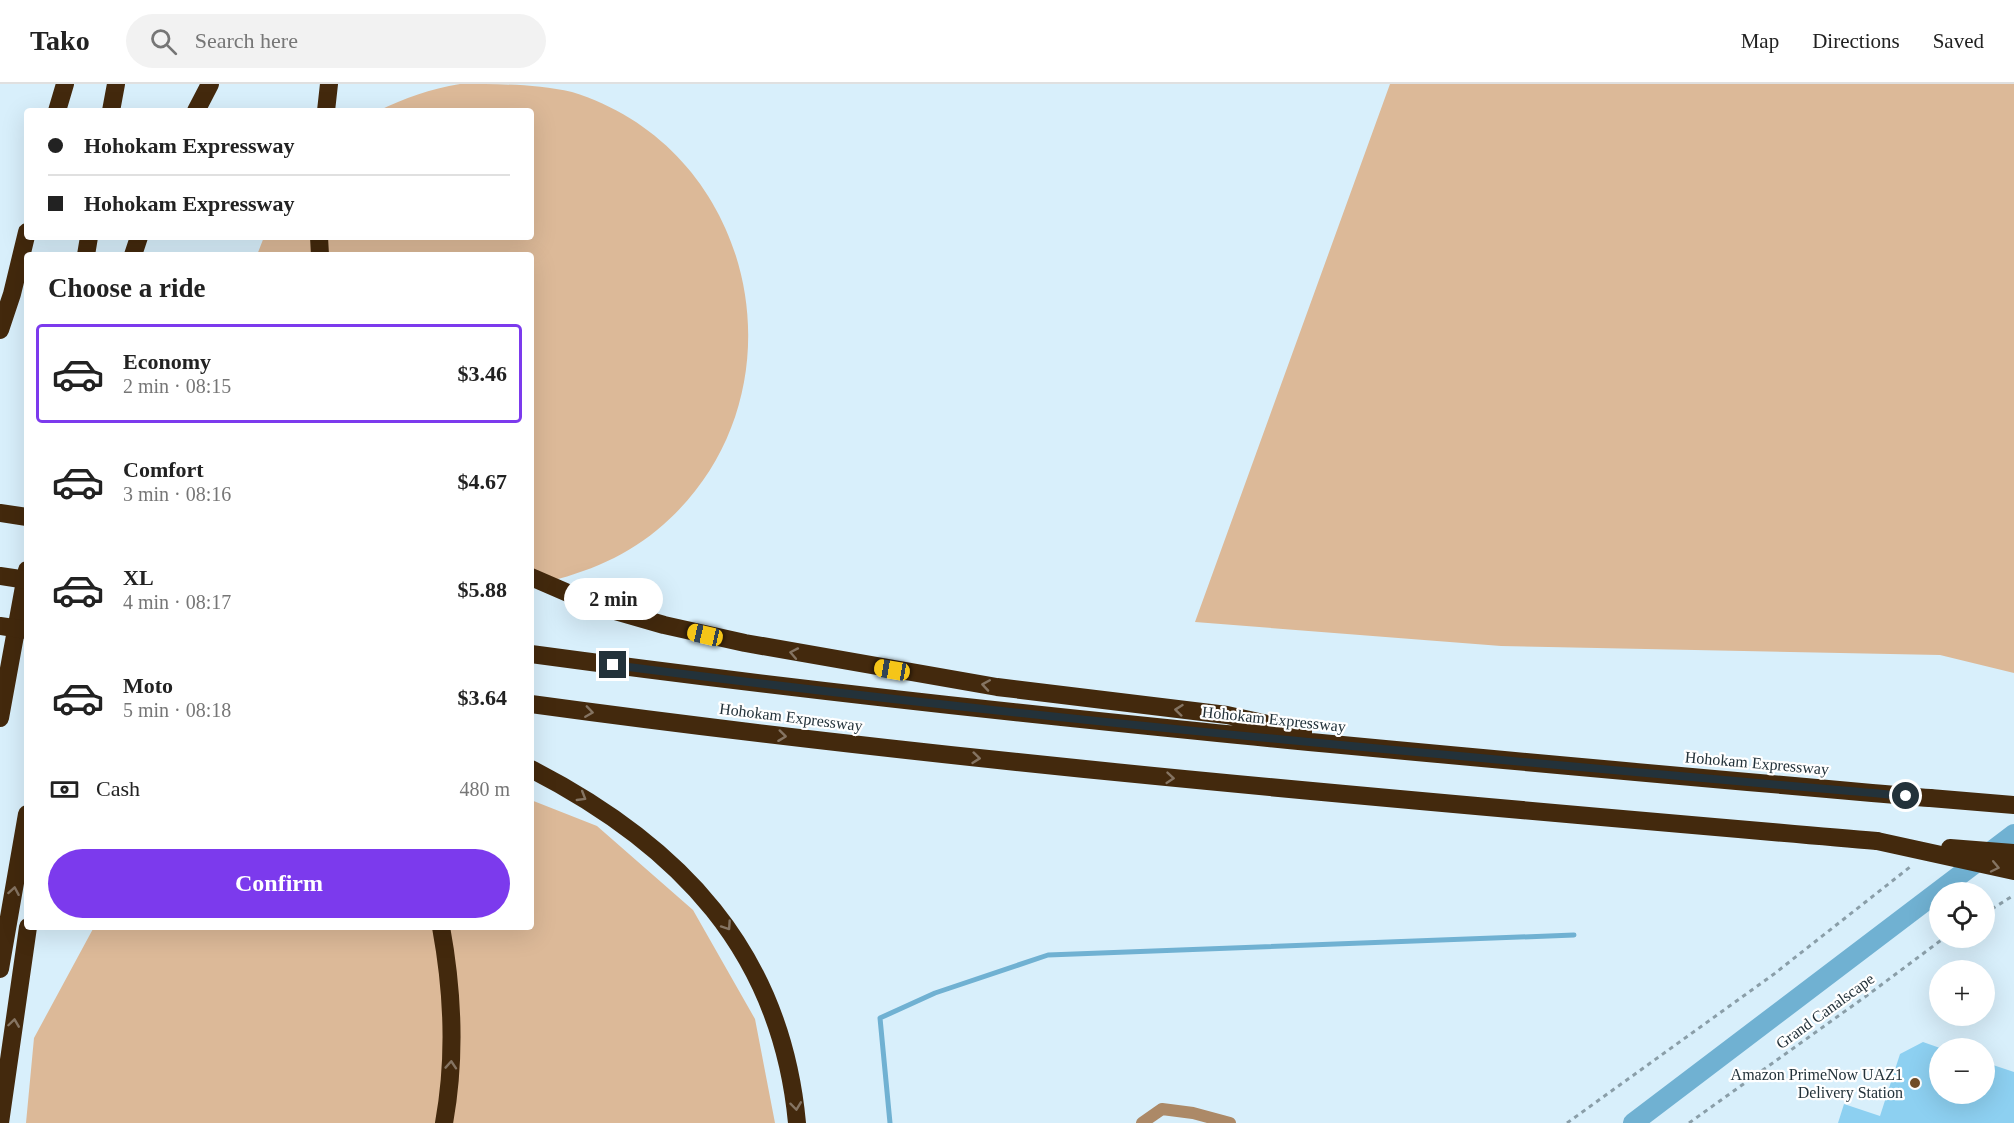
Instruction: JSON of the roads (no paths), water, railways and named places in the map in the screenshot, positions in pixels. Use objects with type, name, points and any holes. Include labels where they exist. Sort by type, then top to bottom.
[{"type":"highway","points":[[58,108],[65,84]]},
{"type":"highway","points":[[112,108],[116,84]]},
{"type":"highway","points":[[198,108],[210,84]]},
{"type":"highway","points":[[327,108],[329,84]]},
{"type":"highway","points":[[0,330],[25,240]]},
{"type":"highway","points":[[0,513],[24,517]]},
{"type":"highway","points":[[0,576],[24,580]]},
{"type":"highway","points":[[534,578],[598,606],[664,625],[745,643],[997,687],[1227,715],[1381,749]]},
{"type":"highway","points":[[0,718],[24,586]]},
{"type":"highway","points":[[0,626],[24,630]]},
{"type":"highway","name":"Hohokam Expressway","points":[[534,654],[963,708],[1381,749],[2014,805]]},
{"type":"highway","name":"Hohokam Expressway","points":[[534,704],[845,744],[1149,776],[2014,853]]},
{"type":"highway","points":[[534,771],[585,799],[643,839],[686,877],[721,918],[751,966],[774,1018],[789,1067],[797,1123]]},
{"type":"highway","points":[[1930,798],[2014,796]]},
{"type":"highway","points":[[0,969],[24,831]]},
{"type":"highway","points":[[1876,841],[2014,872]]},
{"type":"highway","points":[[0,1123],[28,930]]},
{"type":"highway","points":[[441,930],[449,978],[453,1031],[450,1081],[444,1123]]},
{"type":"street","points":[[1142,1123],[1162,1109],[1193,1113],[1230,1123]]},
{"type":"waterway","points":[[1633,1123],[2014,834]]},
{"type":"waterway","points":[[890,1123],[880,1018],[935,993],[1048,955],[1574,935]]},
{"type":"place","name":"Amazon PrimeNow UAZ1 Delivery Station","points":[[1915,1083]]}]
